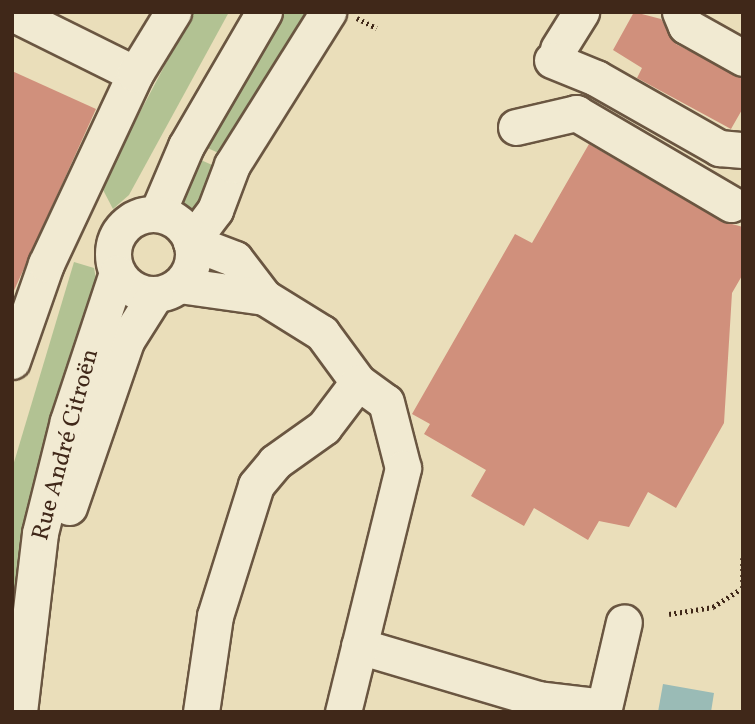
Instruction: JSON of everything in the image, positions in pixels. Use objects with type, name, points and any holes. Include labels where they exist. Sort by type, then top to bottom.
[{"type":"street","points":[[12,361],[19,315],[68,220],[135,74],[173,12]]},
{"type":"street","points":[[157,214],[186,146],[264,12]]},
{"type":"street","points":[[191,242],[215,210],[232,165],[328,12]]},
{"type":"street","points":[[581,12],[555,54],[719,148],[743,150]]},
{"type":"street","points":[[680,12],[686,26],[743,58]]},
{"type":"street","points":[[12,13],[135,74]]},
{"type":"street","points":[[516,127],[576,113],[731,204]]},
{"type":"street","points":[[116,256],[132,220],[157,214],[178,223],[191,242],[191,265],[167,290]]},
{"type":"street","points":[[68,220],[116,256],[132,289],[264,297]]},
{"type":"street","points":[[191,242],[235,259],[264,297],[322,333],[358,382],[386,402],[403,468],[343,712]]},
{"type":"street","name":"Rue André Citroën","points":[[19,712],[40,533],[68,421],[116,256]]},
{"type":"street","name":"Rue André Citroën","points":[[31,620],[127,341],[167,290]]},
{"type":"street","points":[[201,712],[215,616],[256,485],[275,462],[324,427],[358,382]]},
{"type":"street","points":[[359,646],[538,699],[603,709],[624,622]]},
{"type":"path","points":[[357,12],[355,16],[377,28]]},
{"type":"path","points":[[668,614],[713,607],[741,590],[743,558]]},
{"type":"green space","points":[[193,12],[229,12],[129,195],[113,209],[101,186]]},
{"type":"green space","points":[[277,12],[318,12],[225,156],[199,144]]},
{"type":"green space","points":[[194,157],[219,168],[197,210],[188,212],[176,203]]},
{"type":"green space","points":[[74,262],[94,268],[99,294],[12,635],[12,469]]},
{"type":"water","points":[[663,684],[714,693],[711,712],[658,712]]},
{"type":"building","points":[[634,12],[661,19],[676,44],[743,78],[743,108],[731,129],[637,78],[642,68],[613,50]]},
{"type":"building","points":[[12,71],[96,109],[12,295]]},
{"type":"building","points":[[589,144],[721,221],[743,227],[743,274],[732,293],[724,423],[676,508],[648,492],[629,527],[599,521],[588,540],[534,508],[524,526],[471,496],[486,470],[424,434],[430,424],[412,414],[515,234],[532,243]]}]
